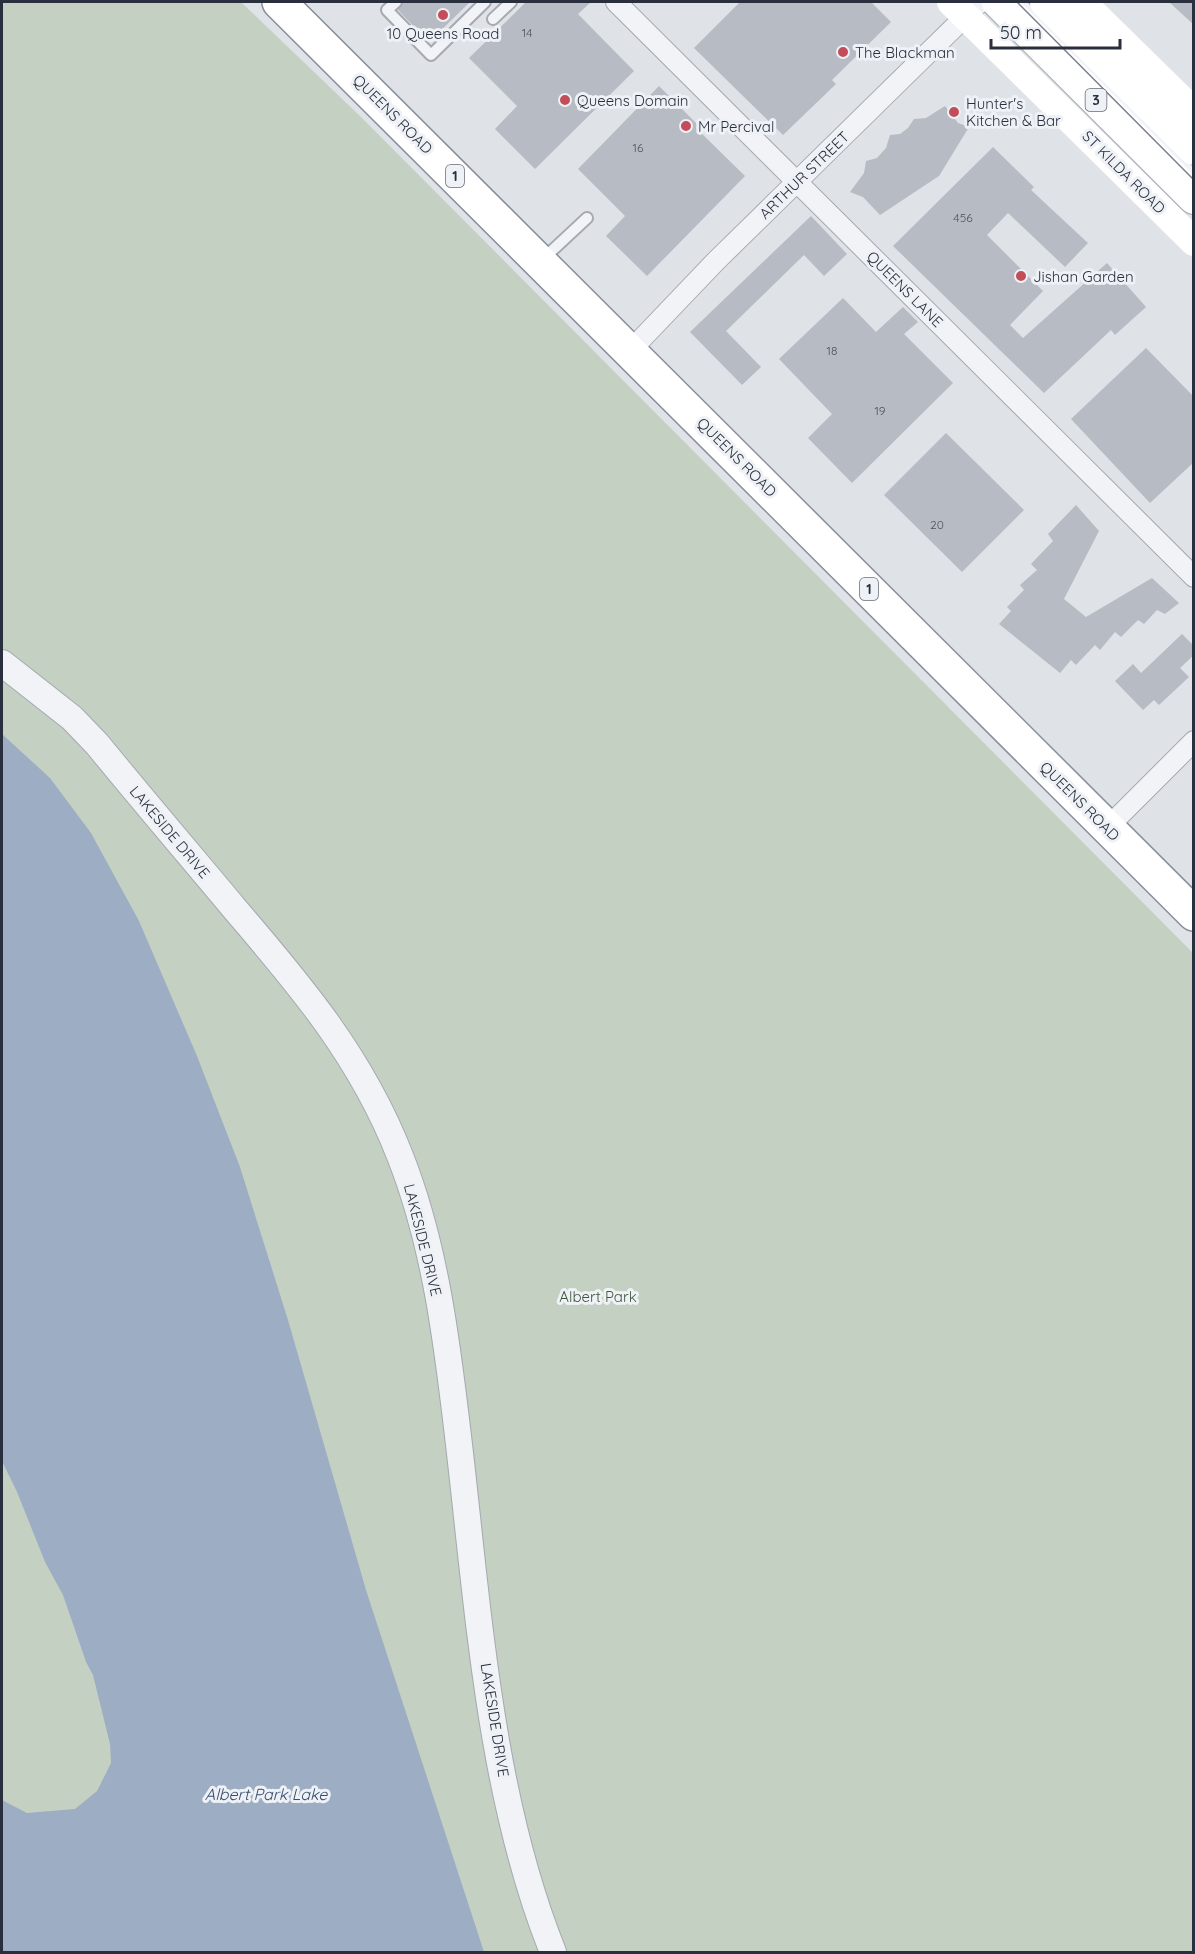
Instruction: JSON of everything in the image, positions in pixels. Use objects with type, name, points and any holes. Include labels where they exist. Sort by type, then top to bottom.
[{"type":"highway","name":"QUEENS ROAD","points":[[279,2],[1194,914]]},
{"type":"main road","name":"ST KILDA ROAD","points":[[999,2],[1194,198]]},
{"type":"main road","name":"3","points":[[1046,2],[1194,149]]},
{"type":"main road","points":[[1082,2],[1194,112]]},
{"type":"main road","name":"ST KILDA ROAD","points":[[966,6],[1194,242]]},
{"type":"street","name":"QUEENS LANE","points":[[619,2],[1194,578]]},
{"type":"street","name":"ARTHUR STREET","points":[[630,351],[966,6]]},
{"type":"street","name":"LAKESIDE DRIVE","points":[[2,663],[72,718],[97,744],[311,998],[368,1086],[399,1152],[425,1236],[446,1342],[498,1751],[533,1898],[553,1953]]},
{"type":"street","points":[[1107,828],[1194,741]]},
{"type":"lane","points":[[396,2],[387,10],[431,55],[485,2]]},
{"type":"lane","points":[[493,19],[511,2]]},
{"type":"lane","points":[[1020,2],[1194,175]]},
{"type":"lane","points":[[540,261],[587,218]]},
{"type":"green space","name":"Albert Park","points":[[2,2],[241,2],[361,117],[1193,953],[1193,1952],[2,1952]]},
{"type":"water","name":"Albert Park Lake","points":[[2,734],[50,778],[91,833],[139,921],[197,1056],[240,1167],[288,1320],[366,1590],[484,1952],[2,1952],[2,1800],[27,1813],[75,1809],[97,1791],[111,1763],[110,1744],[93,1675],[86,1662],[63,1595],[45,1562],[2,1461]]},
{"type":"building","points":[[403,2],[470,2],[429,42],[398,10]]},
{"type":"building","points":[[526,2],[591,2],[578,14],[634,71],[535,169],[495,129],[517,106],[469,58]]},
{"type":"building","points":[[740,2],[871,2],[891,22],[832,80],[836,84],[783,135],[694,48]]},
{"type":"building","points":[[1169,2],[1194,2],[1194,25]]},
{"type":"building","points":[[659,86],[698,125],[696,128],[745,176],[647,276],[606,236],[625,216],[578,169]]},
{"type":"building","points":[[945,106],[958,123],[969,127],[939,176],[880,215],[863,197],[850,192],[864,173],[866,161],[877,158],[886,148],[890,135],[900,134],[914,119],[926,118]]},
{"type":"building","points":[[993,147],[1034,187],[1031,190],[1088,243],[1065,267],[1008,213],[987,235],[1043,291],[1010,325],[1023,338],[1107,263],[1146,307],[1115,335],[1111,330],[1044,393],[893,246]]},
{"type":"building","points":[[811,216],[847,254],[824,276],[804,255],[726,331],[761,367],[742,385],[690,332]]},
{"type":"building","points":[[843,298],[876,332],[903,307],[918,322],[904,334],[953,383],[852,483],[808,438],[832,414],[779,359]]},
{"type":"building","points":[[1146,348],[1194,397],[1194,462],[1150,503],[1071,419]]},
{"type":"building","points":[[946,433],[1024,510],[962,572],[884,495]]},
{"type":"building","points":[[1076,505],[1099,531],[1064,599],[1086,617],[1152,578],[1179,603],[1165,614],[1157,610],[1144,624],[1138,620],[1121,637],[1115,632],[1100,650],[1095,645],[1076,665],[1071,660],[1060,673],[999,624],[1011,611],[1007,607],[1024,590],[1020,585],[1037,570],[1031,564],[1053,541],[1048,534]]},
{"type":"building","points":[[1182,634],[1194,646],[1194,655],[1180,668],[1189,677],[1159,705],[1154,700],[1143,710],[1115,681],[1133,664],[1141,673]]},
{"type":"tram line","points":[[1017,2],[1194,180]]},
{"type":"place","name":"10 Queens Road","points":[[443,15]]},
{"type":"place","name":"The Blackman","points":[[843,52]]},
{"type":"place","name":"Queens Domain","points":[[565,100]]},
{"type":"place","name":"Hunter's Kitchen & Bar","points":[[954,112]]},
{"type":"place","name":"Mr Percival","points":[[686,126]]},
{"type":"place","name":"Jishan Garden","points":[[1021,276]]}]
